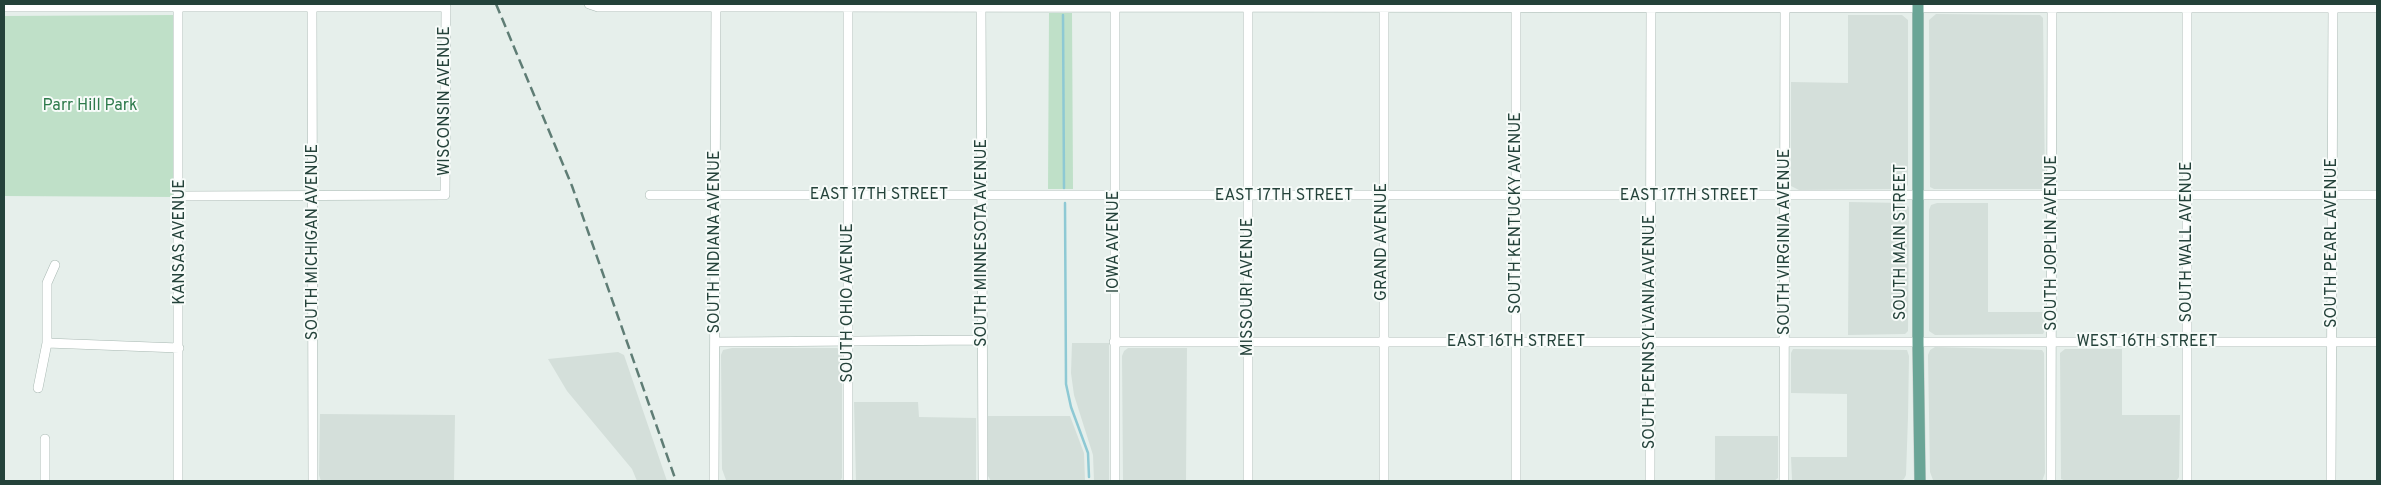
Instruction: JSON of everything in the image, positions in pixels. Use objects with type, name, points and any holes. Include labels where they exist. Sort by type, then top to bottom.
[{"type":"main road","name":"SOUTH MAIN STREET","points":[[1918,6],[1920,481]]},
{"type":"street","points":[[589,4],[598,7],[716,5],[2333,6],[2377,8]]},
{"type":"street","points":[[4,7],[45,5],[312,6]]},
{"type":"street","name":"SOUTH INDIANA AVENUE","points":[[714,481],[716,5]]},
{"type":"street","name":"KANSAS AVENUE","points":[[178,6],[180,196],[178,481]]},
{"type":"street","name":"WISCONSIN AVENUE","points":[[312,6],[446,8],[445,195],[313,195]]},
{"type":"street","name":"SOUTH MICHIGAN AVENUE","points":[[312,6],[312,481]]},
{"type":"street","name":"SOUTH OHIO AVENUE","points":[[848,6],[848,481]]},
{"type":"street","name":"SOUTH MINNESOTA AVENUE","points":[[981,6],[983,481]]},
{"type":"street","name":"IOWA AVENUE","points":[[1115,6],[1115,481]]},
{"type":"street","name":"MISSOURI AVENUE","points":[[1248,6],[1248,481]]},
{"type":"street","name":"GRAND AVENUE","points":[[1384,6],[1382,196],[1384,481]]},
{"type":"street","name":"SOUTH KENTUCKY AVENUE","points":[[1516,6],[1516,481]]},
{"type":"street","name":"SOUTH PENNSYLVANIA AVENUE","points":[[1650,6],[1650,481]]},
{"type":"street","name":"SOUTH VIRGINIA AVENUE","points":[[1784,481],[1785,6]]},
{"type":"street","name":"SOUTH JOPLIN AVENUE","points":[[2052,6],[2052,481]]},
{"type":"street","name":"SOUTH WALL AVENUE","points":[[2187,6],[2188,481]]},
{"type":"street","name":"SOUTH PEARL AVENUE","points":[[2331,481],[2333,6]]},
{"type":"street","points":[[180,196],[313,195]]},
{"type":"street","name":"EAST 17TH STREET","points":[[650,195],[2377,195]]},
{"type":"street","points":[[38,388],[47,343],[47,283],[55,265]]},
{"type":"street","points":[[715,342],[982,340]]},
{"type":"street","name":"EAST 16TH STREET","points":[[1114,342],[1918,342]]},
{"type":"street","name":"WEST 16TH STREET","points":[[1918,342],[2377,342]]},
{"type":"street","points":[[47,343],[179,348]]},
{"type":"street","points":[[45,481],[46,439]]},
{"type":"shaded area","points":[[1936,14],[2040,15],[2043,18],[2045,185],[2042,189],[1934,189],[1930,187],[1929,20]]},
{"type":"shaded area","points":[[1848,15],[1902,15],[1908,20],[1908,185],[1904,189],[1799,190],[1791,186],[1791,82],[1848,83]]},
{"type":"shaded area","points":[[1849,202],[1902,203],[1909,207],[1908,331],[1905,334],[1848,335]]},
{"type":"shaded area","points":[[1937,203],[1988,203],[1988,312],[2045,312],[2045,330],[2043,334],[1935,335],[1929,331],[1929,210],[1931,205]]},
{"type":"shaded area","points":[[1072,343],[1109,343],[1109,481],[1094,481],[1093,455],[1074,395],[1071,373]]},
{"type":"shaded area","points":[[1935,347],[2042,350],[2044,353],[2045,473],[2042,481],[1933,480],[1930,472],[1928,355],[1930,350]]},
{"type":"shaded area","points":[[732,348],[837,348],[842,351],[842,478],[840,481],[726,480],[722,469],[721,355],[723,350]]},
{"type":"shaded area","points":[[1128,348],[1187,348],[1186,481],[1123,480],[1122,356]]},
{"type":"shaded area","points":[[1793,349],[1907,350],[1909,356],[1908,417],[1906,475],[1904,479],[1900,481],[1792,480],[1791,457],[1847,457],[1847,394],[1791,393],[1791,353]]},
{"type":"shaded area","points":[[2065,349],[2122,349],[2122,415],[2180,415],[2179,477],[2177,480],[2066,481],[2061,479],[2060,353]]},
{"type":"shaded area","points":[[618,352],[624,355],[667,481],[637,481],[632,469],[567,391],[548,359]]},
{"type":"shaded area","points":[[854,402],[918,402],[919,417],[976,418],[976,481],[856,481]]},
{"type":"shaded area","points":[[320,414],[455,415],[454,481],[321,481],[319,475]]},
{"type":"shaded area","points":[[988,416],[1070,416],[1084,453],[1085,481],[991,481],[988,476]]},
{"type":"shaded area","points":[[1715,436],[1778,436],[1778,478],[1774,481],[1715,481]]},
{"type":"green space","points":[[1049,13],[1072,13],[1073,189],[1048,189]]},
{"type":"green space","name":"Parr Hill Park","points":[[175,15],[176,197],[4,196],[4,16]]},
{"type":"waterway","points":[[1063,15],[1064,188]]},
{"type":"waterway","points":[[1065,203],[1066,384],[1071,407],[1088,453],[1089,477]]},
{"type":"railway","points":[[496,4],[572,186],[676,481]]}]
